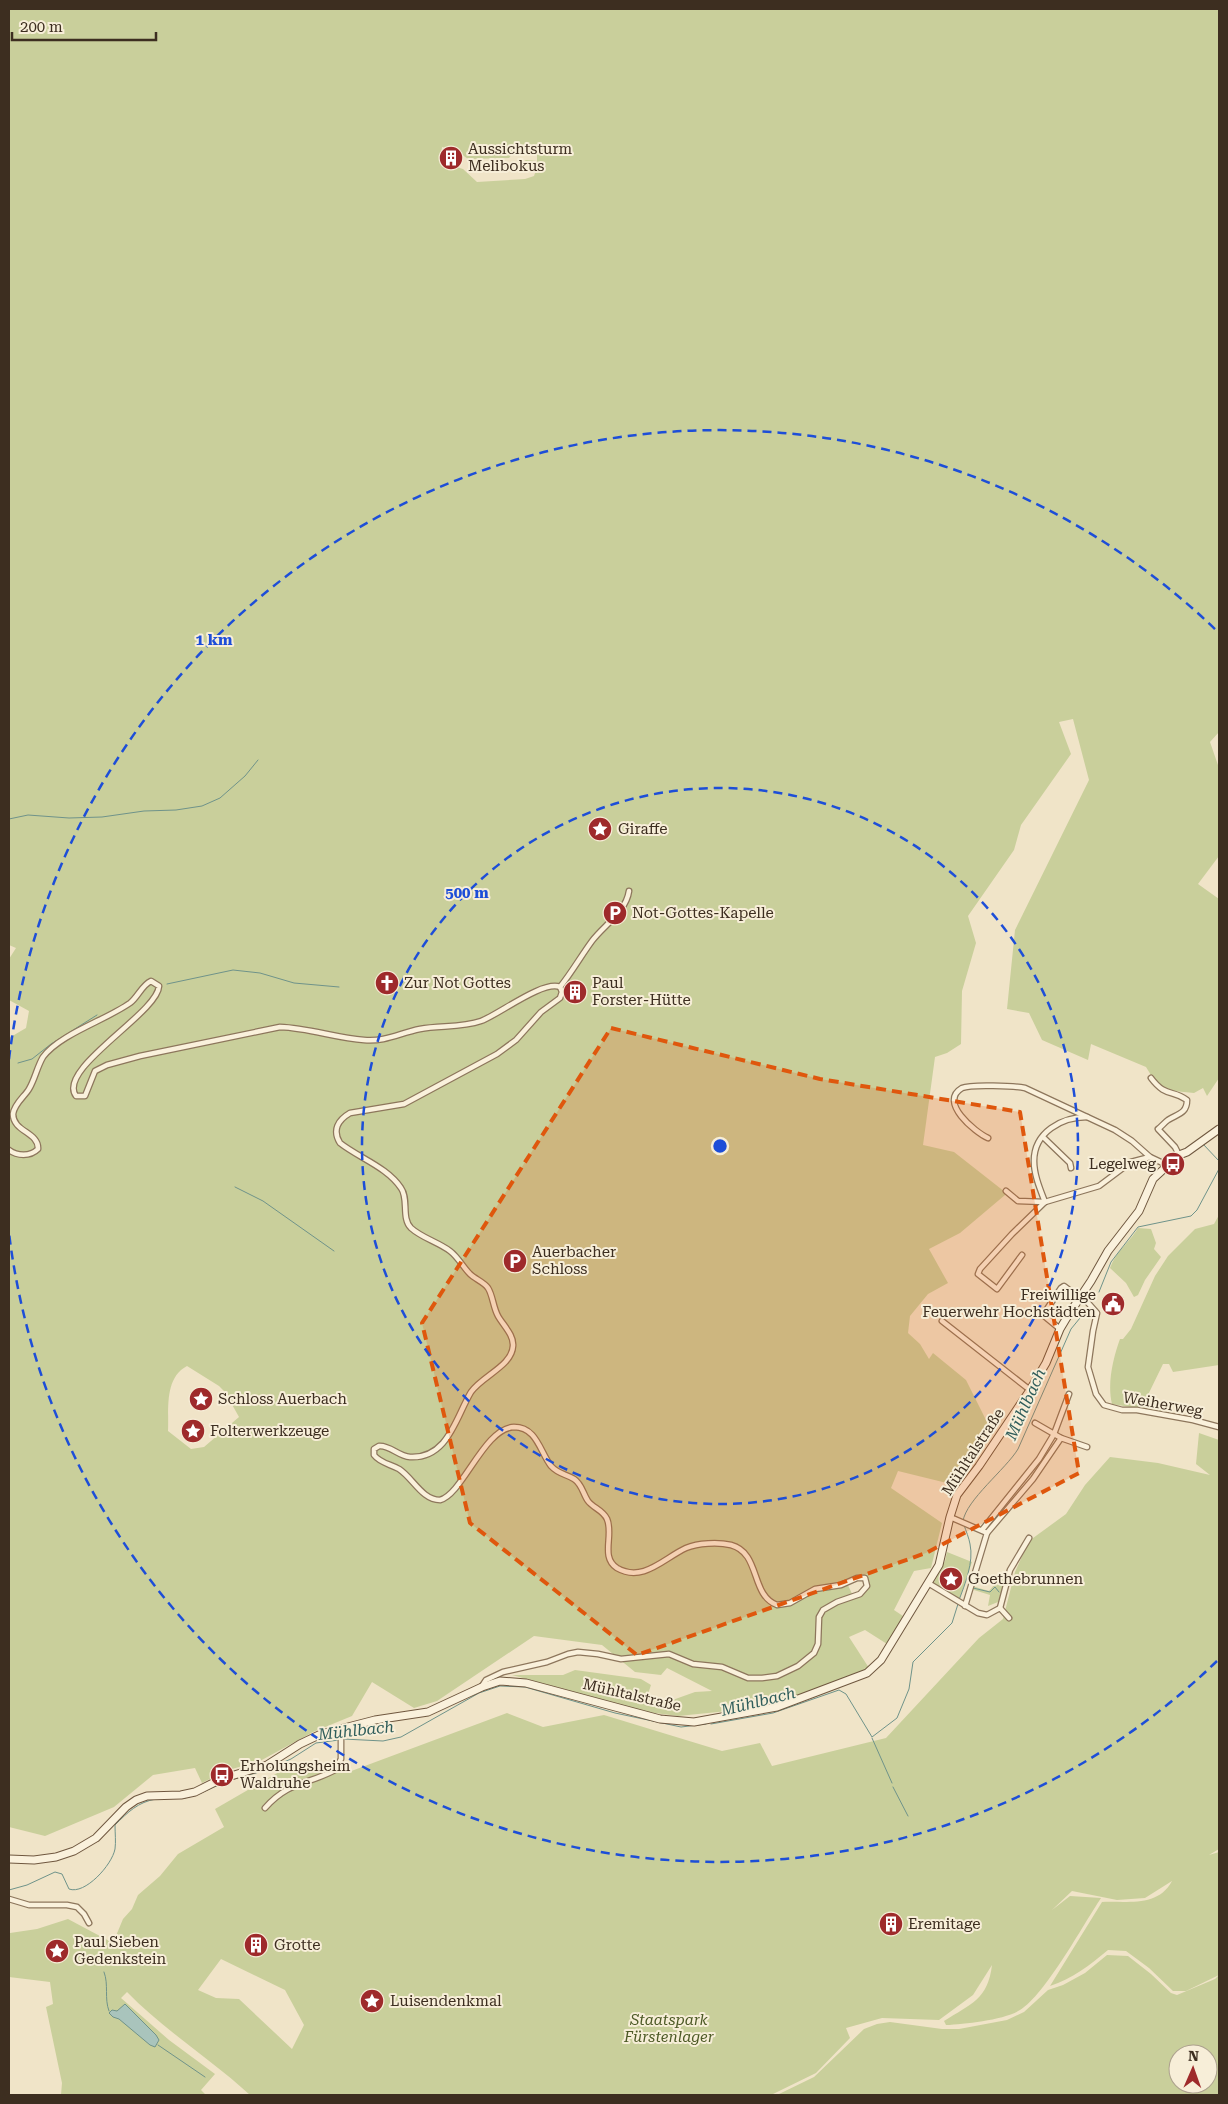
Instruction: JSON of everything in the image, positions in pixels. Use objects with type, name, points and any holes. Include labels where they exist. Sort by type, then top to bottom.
[{"type":"main road","name":"Mühltalstraße","points":[[9,1859],[34,1860],[56,1857],[74,1851],[96,1838],[126,1807],[136,1800],[147,1796],[181,1795],[195,1792],[221,1780],[267,1765],[300,1744],[390,1717],[428,1712],[482,1687],[500,1681],[519,1682],[647,1716],[673,1721],[700,1721],[759,1711],[812,1695],[862,1676],[881,1660],[928,1583],[941,1560],[950,1516],[957,1496],[1030,1390],[1046,1363],[1060,1329],[1095,1276],[1108,1251],[1139,1211],[1153,1179],[1179,1155],[1187,1152],[1219,1129]]},
{"type":"street","points":[[560,987],[592,942],[626,904],[629,891]]},
{"type":"street","points":[[9,1150],[24,1155],[34,1153],[38,1149],[38,1144],[34,1139],[17,1124],[13,1113],[32,1084],[43,1058],[55,1046],[135,999],[148,982],[155,982],[159,986],[157,993],[132,1020],[84,1065],[73,1085],[73,1092],[78,1097],[83,1097],[86,1094],[90,1079],[95,1071],[107,1065],[140,1056],[238,1037],[271,1028],[302,1029],[346,1038],[382,1041],[419,1029],[473,1024],[483,1021],[515,1002],[544,989],[554,986],[560,987]]},
{"type":"street","points":[[482,1687],[486,1680],[504,1672],[552,1661],[568,1654],[584,1652],[621,1659],[668,1654],[693,1664],[722,1667],[748,1678],[777,1676],[798,1666],[814,1653],[818,1644],[819,1617],[823,1610],[862,1592],[868,1583],[864,1578],[858,1578],[841,1585],[815,1589],[790,1603],[777,1606],[763,1595],[748,1557],[740,1550],[725,1544],[689,1547],[652,1569],[635,1571],[620,1569],[613,1565],[608,1555],[610,1532],[604,1514],[591,1505],[576,1481],[554,1469],[537,1440],[524,1429],[510,1428],[498,1435],[473,1463],[451,1494],[440,1500],[429,1497],[400,1470],[378,1460],[374,1452],[379,1446],[385,1446],[399,1454],[410,1457],[421,1456],[437,1448],[455,1427],[475,1386],[509,1358],[513,1342],[494,1310],[489,1290],[451,1251],[412,1228],[407,1222],[405,1198],[401,1188],[392,1178],[340,1143],[336,1135],[337,1126],[344,1117],[350,1114],[396,1107],[412,1101],[497,1054],[516,1040],[541,1012],[560,998],[562,992],[560,987]]},
{"type":"street","points":[[1151,1078],[1164,1092],[1187,1100],[1184,1112],[1167,1121],[1158,1130],[1175,1147],[1179,1155]]},
{"type":"street","points":[[988,1138],[967,1125],[957,1109],[955,1098],[960,1090],[968,1087],[1016,1086],[1089,1116],[1132,1141],[1150,1157],[1168,1165]]},
{"type":"street","points":[[1069,1107],[1069,1118]]},
{"type":"street","points":[[1045,1202],[1038,1184],[1034,1161],[1043,1137],[1056,1124],[1069,1118],[1089,1116]]},
{"type":"street","points":[[1043,1137],[1070,1163],[1072,1168]]},
{"type":"street","points":[[1006,1191],[1018,1201],[1045,1202],[1099,1186],[1131,1162],[1150,1157]]},
{"type":"street","points":[[1022,1255],[997,1289],[978,1274],[980,1269],[1012,1234],[1045,1202]]},
{"type":"street","points":[[1060,1329],[1043,1315],[1064,1286],[1080,1296]]},
{"type":"street","name":"Weiherweg","points":[[1080,1296],[1097,1313],[1088,1367],[1096,1394],[1104,1405],[1122,1410],[1137,1410],[1194,1420],[1219,1427]]},
{"type":"street","points":[[942,1321],[1030,1390]]},
{"type":"street","points":[[960,1603],[984,1532],[1028,1475],[1054,1434],[1069,1394]]},
{"type":"street","points":[[1035,1423],[1061,1438],[1087,1447]]},
{"type":"street","points":[[984,1532],[1033,1479],[1061,1438]]},
{"type":"street","points":[[1028,1475],[1033,1479]]},
{"type":"street","points":[[950,1516],[984,1532]]},
{"type":"street","points":[[928,1583],[960,1603],[987,1615],[1000,1608],[1010,1570],[1029,1538]]},
{"type":"street","points":[[1000,1608],[1009,1618]]},
{"type":"street","points":[[265,1808],[275,1798],[299,1783],[335,1770],[340,1763],[341,1732]]},
{"type":"street","points":[[9,1898],[29,1905],[67,1905],[77,1907],[84,1914],[88,1923]]},
{"type":"highlighted area","points":[[611,1028],[820,1079],[1020,1112],[1079,1473],[926,1553],[637,1655],[470,1523],[422,1323]]},
{"type":"green space","points":[[9,9],[1219,9],[1219,732],[1210,742],[1219,768],[1219,856],[1198,884],[1219,899],[1219,1078],[1207,1096],[1203,1088],[1194,1093],[1164,1090],[1157,1085],[1146,1067],[1091,1044],[1088,1060],[1042,1040],[1029,1013],[1007,1009],[1015,930],[1089,780],[1073,719],[1059,722],[1071,754],[1021,825],[1014,850],[968,916],[976,943],[962,991],[961,1044],[947,1053],[935,1057],[923,1145],[954,1152],[1005,1192],[1005,1195],[960,1233],[929,1249],[948,1283],[928,1294],[910,1316],[908,1333],[920,1344],[929,1359],[933,1353],[966,1380],[988,1424],[977,1437],[985,1443],[959,1486],[898,1471],[891,1488],[942,1523],[931,1568],[914,1571],[894,1610],[903,1616],[887,1644],[865,1630],[849,1637],[869,1668],[801,1697],[748,1709],[678,1716],[647,1712],[512,1675],[563,1675],[575,1670],[641,1679],[651,1685],[648,1694],[667,1702],[695,1692],[712,1691],[667,1668],[661,1675],[635,1672],[602,1645],[534,1636],[437,1701],[414,1708],[372,1682],[352,1716],[313,1732],[260,1761],[225,1771],[202,1783],[195,1768],[153,1775],[114,1807],[45,1836],[9,1827],[9,1038],[26,1028],[29,1011],[9,1000],[9,959],[16,948],[9,945]],"holes":[[[442,147],[457,151],[468,159],[509,158],[516,149],[529,150],[537,155],[537,161],[526,160],[521,163],[536,170],[534,176],[525,179],[477,182],[463,169],[440,162]],[[187,1366],[219,1386],[225,1392],[239,1417],[204,1447],[191,1449],[168,1431],[169,1395],[174,1378]],[[863,1575],[869,1580],[869,1587],[864,1594],[854,1598],[846,1581]]]},
{"type":"green space","points":[[1219,1215],[1219,1365],[1173,1372],[1169,1364],[1163,1364],[1145,1401],[1166,1410],[1165,1413],[1112,1404],[1110,1380],[1117,1346],[1120,1339],[1123,1339],[1131,1329],[1155,1276],[1168,1256],[1195,1229],[1214,1224]]},
{"type":"green space","points":[[1138,1228],[1151,1229],[1156,1243],[1154,1249],[1161,1257],[1145,1280],[1138,1295],[1134,1297],[1126,1283],[1110,1268]]},
{"type":"green space","name":"Staatspark Fürstenlager","points":[[1199,1433],[1219,1440],[1219,1849],[1209,1855],[1219,1852],[1219,1975],[1186,1991],[1173,1991],[1149,1968],[1126,1951],[1108,1950],[1088,1966],[1050,1986],[1102,1902],[1132,1902],[1151,1899],[1166,1889],[1172,1881],[1145,1898],[1117,1900],[1072,1891],[1052,1910],[1070,1896],[1101,1898],[1052,1975],[1041,1990],[1020,2010],[995,2019],[946,2025],[944,2021],[970,2005],[982,1993],[987,1986],[992,1965],[973,1995],[939,2020],[882,2018],[846,2028],[850,2038],[816,2073],[771,2095],[250,2095],[127,1992],[121,1998],[169,2040],[215,2074],[201,2090],[206,2095],[61,2095],[62,2083],[46,2007],[53,2004],[50,1982],[9,1977],[9,1932],[37,1929],[68,1919],[113,1943],[123,1919],[132,1909],[138,1895],[160,1876],[178,1854],[224,1827],[215,1809],[279,1772],[346,1773],[507,1713],[543,1727],[604,1715],[722,1751],[760,1743],[772,1766],[886,1738],[979,1638],[1003,1619],[1015,1572],[1029,1541],[1066,1514],[1085,1485],[1110,1457],[1158,1463],[1210,1475],[1196,1464]],"holes":[[[221,1959],[285,1990],[304,2025],[292,2049],[239,1999],[216,1998],[198,1990]]]},
{"type":"green space","points":[[947,1552],[972,1562],[959,1600],[933,1584],[945,1561]]},
{"type":"green space","points":[[1000,1578],[1005,1580],[1004,1590],[998,1602],[988,1606],[990,1595],[974,1590],[972,1586],[989,1591]]},
{"type":"green space","points":[[1107,1955],[1128,1956],[1171,1993],[1177,1995],[1215,1979],[1219,1975],[1219,2095],[777,2095],[814,2077],[864,2029],[890,2022],[942,2029],[959,2029],[1007,2020],[1024,2012],[1048,1990],[1063,1985],[1085,1973]]},
{"type":"water","points":[[125,2004],[156,2035],[159,2040],[155,2047],[109,2013],[112,2010],[117,2011]]},
{"type":"waterway","points":[[9,819],[28,815],[69,818],[102,817],[202,806],[220,798],[245,776],[258,760]]},
{"type":"waterway","points":[[167,984],[233,970],[260,973],[294,983],[339,987]]},
{"type":"waterway","points":[[18,1063],[32,1059],[51,1044],[97,1015]]},
{"type":"waterway","name":"Mühlbach","points":[[1203,1144],[1219,1161]]},
{"type":"waterway","name":"Mühlbach","points":[[1099,1292],[1111,1262],[1138,1227],[1191,1216],[1197,1210],[1219,1169]]},
{"type":"waterway","points":[[235,1187],[263,1201],[334,1251]]},
{"type":"waterway","name":"Mühlbach","points":[[963,1521],[971,1504],[1018,1449],[1071,1329],[1089,1307]]},
{"type":"waterway","name":"Mühlbach","points":[[959,1600],[971,1558],[970,1542],[964,1525]]},
{"type":"waterway","points":[[972,1591],[973,1588],[990,1592],[995,1587],[999,1592]]},
{"type":"waterway","name":"Mühlbach","points":[[711,1724],[773,1713],[839,1690],[846,1694],[872,1737],[897,1718],[909,1689],[913,1662],[952,1623],[958,1604]]},
{"type":"waterway","name":"Mühlbach","points":[[343,1739],[383,1741],[401,1737],[479,1693],[500,1686],[525,1687],[615,1713],[681,1727],[706,1724]]},
{"type":"waterway","name":"Mühlbach","points":[[872,1738],[892,1783]]},
{"type":"waterway","name":"Mühlbach","points":[[201,1793],[227,1781],[263,1771],[291,1759],[316,1743],[339,1740]]},
{"type":"waterway","name":"Mühlbach","points":[[893,1787],[908,1816]]},
{"type":"waterway","name":"Mühlbach","points":[[185,1798],[196,1795]]},
{"type":"waterway","name":"Mühlbach","points":[[9,1890],[27,1885],[55,1872],[62,1874],[69,1889],[83,1888],[97,1877],[113,1856],[115,1849],[115,1825],[139,1805],[156,1799]]},
{"type":"waterway","points":[[104,1972],[109,2011]]},
{"type":"waterway","points":[[158,2045],[205,2077]]},
{"type":"place","name":"Aussichtsturm Melibokus","points":[[451,158]]},
{"type":"place","name":"Giraffe","points":[[600,829]]},
{"type":"place","name":"Not-Gottes-Kapelle","points":[[615,913]]},
{"type":"place","name":"Zur Not Gottes","points":[[387,983]]},
{"type":"place","name":"Paul Forster-Hütte","points":[[575,992]]},
{"type":"place","name":"Legelweg","points":[[1173,1164]]},
{"type":"place","name":"Auerbacher Schloss","points":[[515,1261]]},
{"type":"place","name":"Freiwillige Feuerwehr Hochstädten","points":[[1113,1304]]},
{"type":"place","name":"Schloss Auerbach","points":[[201,1399]]},
{"type":"place","name":"Folterwerkzeuge","points":[[193,1431]]},
{"type":"place","name":"Goethebrunnen","points":[[951,1579]]},
{"type":"place","name":"Erholungsheim Waldruhe","points":[[222,1775]]},
{"type":"place","name":"Eremitage","points":[[891,1924]]},
{"type":"place","name":"Grotte","points":[[256,1945]]},
{"type":"place","name":"Paul Sieben Gedenkstein","points":[[57,1951]]},
{"type":"place","name":"Luisendenkmal","points":[[372,2001]]}]
